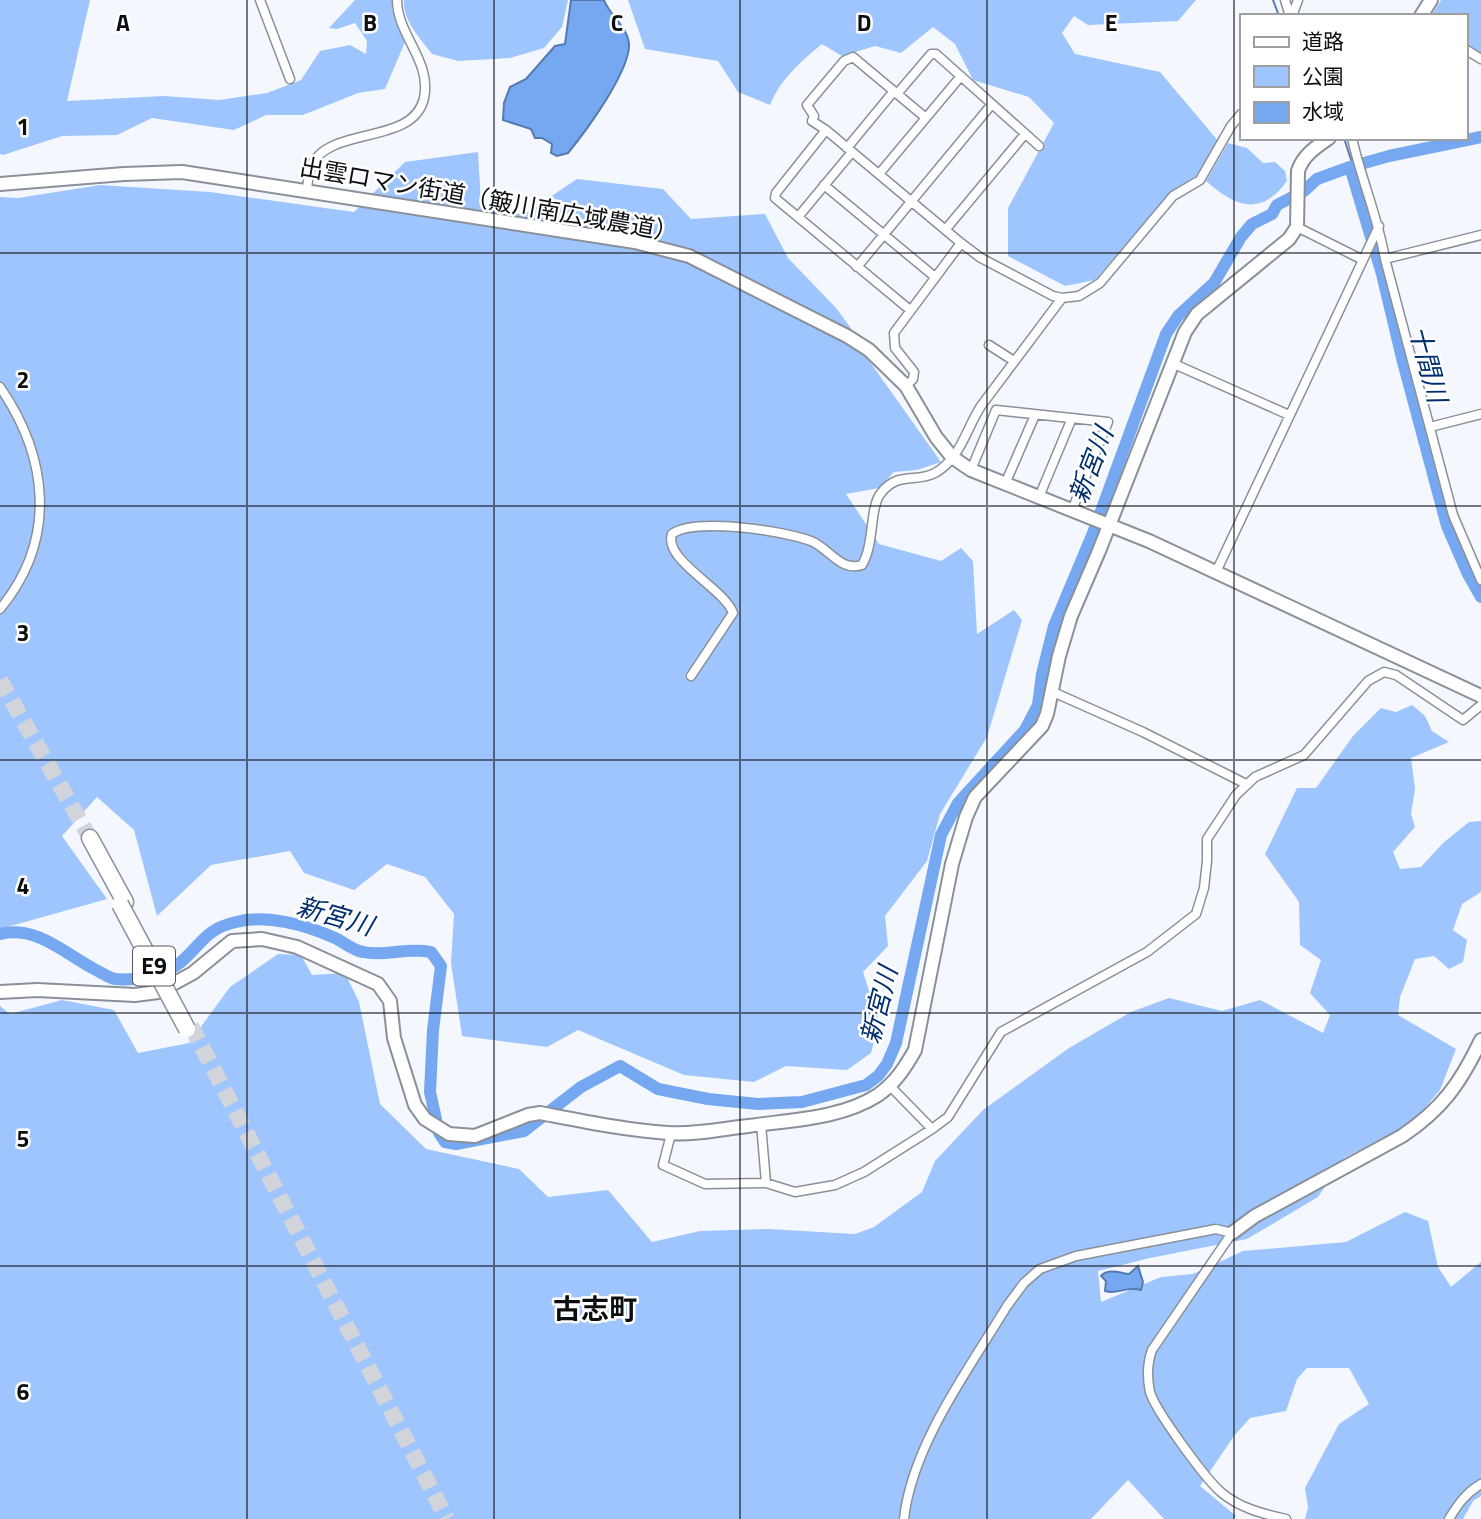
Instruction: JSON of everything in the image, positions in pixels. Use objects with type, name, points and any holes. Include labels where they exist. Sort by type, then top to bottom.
[{"type":"highway","name":"E9","points":[[88,839],[189,1028]]},
{"type":"street","points":[[260,0],[290,79]]},
{"type":"street","points":[[307,190],[313,162],[328,147],[401,124],[415,116],[422,106],[426,86],[421,64],[401,20],[397,0]]},
{"type":"street","points":[[798,218],[896,93],[931,54],[936,54],[1039,145]]},
{"type":"street","points":[[926,118],[853,57],[844,61],[807,105],[814,116],[812,121],[827,130],[961,243],[981,258],[1053,296],[1062,298],[1079,296],[1100,283],[1173,197],[1200,180],[1240,115]]},
{"type":"street","points":[[879,174],[961,76]]},
{"type":"street","points":[[857,267],[992,104]]},
{"type":"street","points":[[827,130],[776,193],[775,198],[910,310]]},
{"type":"street","points":[[946,229],[1025,134]]},
{"type":"street","points":[[0,992],[37,990],[135,995],[158,992],[193,973],[232,941],[262,939],[297,947],[378,984],[390,1001],[394,1038],[415,1105],[425,1119],[449,1134],[474,1136],[540,1113],[629,1129],[671,1134],[698,1132],[834,1113],[858,1105],[890,1086],[903,1071],[915,1050],[952,864],[966,817],[975,797],[1042,726],[1053,692],[1059,656],[1101,522],[1185,332],[1197,314],[1289,239],[1297,227],[1298,171],[1303,159],[1327,140]]},
{"type":"street","points":[[1353,140],[1359,170],[1379,226],[1385,258],[1453,515],[1481,580]]},
{"type":"street","name":"出雲ロマン街道（簸川南広域農道）","points":[[0,184],[182,172],[635,242],[689,256],[722,270],[869,350],[906,386],[936,438],[953,457],[971,470],[1216,572],[1481,696]]},
{"type":"street","points":[[824,186],[935,277]]},
{"type":"street","points":[[1216,572],[1379,226]]},
{"type":"street","points":[[1297,227],[1363,260]]},
{"type":"street","points":[[1385,258],[1481,235]]},
{"type":"street","points":[[906,386],[914,372],[895,348],[894,333],[961,243]]},
{"type":"street","points":[[691,676],[733,613],[716,590],[682,561],[672,548],[670,540],[676,531],[712,526],[794,536],[814,542],[839,562],[855,567],[862,565],[868,555],[875,502],[881,492],[901,478],[933,474],[953,457],[961,447],[971,421],[981,406],[1062,298]]},
{"type":"street","points":[[989,345],[1014,361]]},
{"type":"street","points":[[1172,363],[1289,415]]},
{"type":"street","points":[[0,387],[17,411],[29,437],[37,465],[40,494],[39,523],[33,550],[22,577],[0,609]]},
{"type":"street","points":[[971,470],[996,410],[1108,422],[1072,510]]},
{"type":"street","points":[[1430,426],[1481,414]]},
{"type":"street","points":[[1005,484],[1035,415]]},
{"type":"street","points":[[1039,497],[1072,418]]},
{"type":"street","points":[[671,1134],[663,1165],[705,1184],[766,1183],[795,1192],[835,1185],[864,1172],[948,1117],[1001,1032],[1147,952],[1196,915],[1204,888],[1207,839],[1246,784],[1304,755],[1368,681],[1384,673],[1396,676],[1463,720],[1481,705]]},
{"type":"street","points":[[1053,692],[1246,784]]},
{"type":"street","points":[[1286,1519],[1252,1511],[1221,1493],[1185,1450],[1151,1395],[1147,1362],[1152,1350],[1232,1233],[1255,1216],[1423,1122],[1450,1094],[1481,1040]]},
{"type":"street","points":[[890,1086],[932,1129]]},
{"type":"street","points":[[761,1124],[766,1183]]},
{"type":"street","points":[[904,1519],[909,1486],[920,1457],[1000,1317],[1024,1283],[1040,1269],[1076,1256],[1216,1229],[1232,1233]]},
{"type":"street","points":[[1449,1519],[1458,1504],[1481,1484]]},
{"type":"green space","points":[[0,0],[90,0],[67,101],[164,96],[219,100],[267,93],[301,80],[320,51],[350,45],[366,54],[367,41],[355,23],[337,29],[329,28],[355,0],[393,0],[392,9],[405,42],[385,89],[358,93],[303,115],[266,115],[234,130],[152,118],[117,135],[62,136],[3,155],[0,154]]},
{"type":"green space","points":[[404,0],[568,0],[562,27],[544,48],[510,58],[458,61],[432,54],[409,22]]},
{"type":"green space","points":[[628,0],[1196,0],[1178,21],[1088,25],[1074,16],[1062,33],[1075,54],[1160,72],[1219,142],[1197,175],[1170,193],[1095,280],[1065,286],[1008,256],[1008,208],[1054,123],[1029,97],[973,80],[955,44],[933,27],[901,53],[875,46],[842,56],[822,44],[785,79],[770,105],[738,92],[718,61],[645,49]]},
{"type":"green space","points":[[1441,0],[1481,0],[1481,54],[1467,45],[1467,14],[1432,14]]},
{"type":"green space","points":[[1228,143],[1247,148],[1263,163],[1275,162],[1285,171],[1287,181],[1267,200],[1258,204],[1238,202],[1227,197],[1206,181]]},
{"type":"green space","points":[[478,152],[481,203],[523,215],[577,179],[663,189],[691,219],[765,214],[788,258],[837,309],[855,334],[865,355],[941,462],[917,470],[894,472],[879,488],[846,494],[879,544],[941,561],[961,548],[973,561],[977,634],[1014,610],[1022,620],[987,737],[940,814],[927,861],[885,916],[888,946],[863,972],[879,1022],[871,1053],[847,1070],[786,1066],[754,1082],[684,1075],[578,1030],[547,1047],[462,1036],[451,963],[454,914],[425,877],[387,864],[354,890],[304,873],[290,851],[211,865],[157,916],[134,830],[97,797],[62,836],[107,899],[0,929],[0,197],[18,198],[100,185],[210,192],[354,212],[405,162]]},
{"type":"green space","points":[[1412,705],[1425,716],[1432,731],[1449,742],[1411,758],[1415,789],[1411,814],[1415,827],[1393,852],[1400,869],[1421,867],[1443,843],[1469,822],[1481,821],[1481,892],[1462,904],[1453,930],[1467,940],[1463,962],[1449,969],[1434,956],[1415,959],[1400,997],[1398,1015],[1456,1049],[1440,1090],[1413,1122],[1344,1158],[1318,1197],[1247,1239],[1098,1271],[1101,1302],[1161,1277],[1193,1274],[1243,1251],[1346,1242],[1405,1212],[1428,1221],[1438,1267],[1451,1287],[1481,1262],[1481,1496],[1473,1501],[1463,1519],[1305,1519],[1308,1507],[1305,1488],[1339,1424],[1369,1404],[1349,1368],[1307,1368],[1297,1379],[1286,1411],[1250,1418],[1234,1436],[1200,1486],[1236,1516],[1234,1519],[1164,1519],[1128,1480],[1091,1519],[0,1519],[0,1006],[10,1014],[62,1000],[114,1010],[138,1053],[189,1043],[230,987],[278,954],[301,955],[312,975],[345,973],[359,1002],[380,1104],[426,1149],[519,1169],[548,1197],[608,1190],[652,1242],[700,1231],[768,1229],[855,1234],[874,1227],[922,1192],[935,1161],[983,1110],[1069,1048],[1131,1012],[1169,998],[1222,1011],[1260,1000],[1323,1033],[1330,1015],[1310,993],[1321,960],[1300,945],[1299,902],[1265,854],[1297,788],[1316,788],[1353,736],[1381,708],[1396,712]]},
{"type":"water","points":[[571,0],[604,0],[628,37],[628,55],[606,100],[585,130],[568,153],[557,156],[551,153],[552,144],[542,138],[535,138],[531,129],[503,120],[504,103],[510,87],[526,79],[555,46],[565,44]]},
{"type":"water","points":[[1138,1266],[1143,1282],[1141,1290],[1105,1291],[1106,1281],[1101,1276],[1107,1272],[1129,1274]]},
{"type":"waterway","name":"十間川","points":[[1273,0],[1278,14]]},
{"type":"waterway","name":"十間川","points":[[1467,140],[1481,137]]},
{"type":"waterway","name":"十間川","points":[[1345,140],[1353,166]]},
{"type":"waterway","name":"十間川","points":[[1466,140],[1350,167],[1382,274],[1447,526],[1481,597]]},
{"type":"waterway","name":"新宮川","points":[[0,934],[13,932],[38,937],[115,979],[141,978],[175,967],[217,929],[248,920],[273,920],[299,925],[363,952],[431,952],[441,966],[433,1030],[430,1092],[439,1133],[445,1142],[456,1144],[524,1131],[581,1087],[620,1066],[658,1089],[708,1099],[758,1104],[802,1102],[866,1085],[878,1076],[887,1064],[896,1043],[941,835],[958,803],[1025,730],[1038,705],[1042,674],[1054,626],[1093,533],[1166,334],[1178,316],[1214,283],[1241,237],[1252,224],[1272,214],[1277,205],[1304,191],[1317,179],[1350,167]]},
{"type":"tunnel","points":[[0,680],[90,838]]},
{"type":"tunnel","points":[[191,1026],[447,1519]]},
{"type":"district","name":"古志町","points":[[595,1309]]}]
